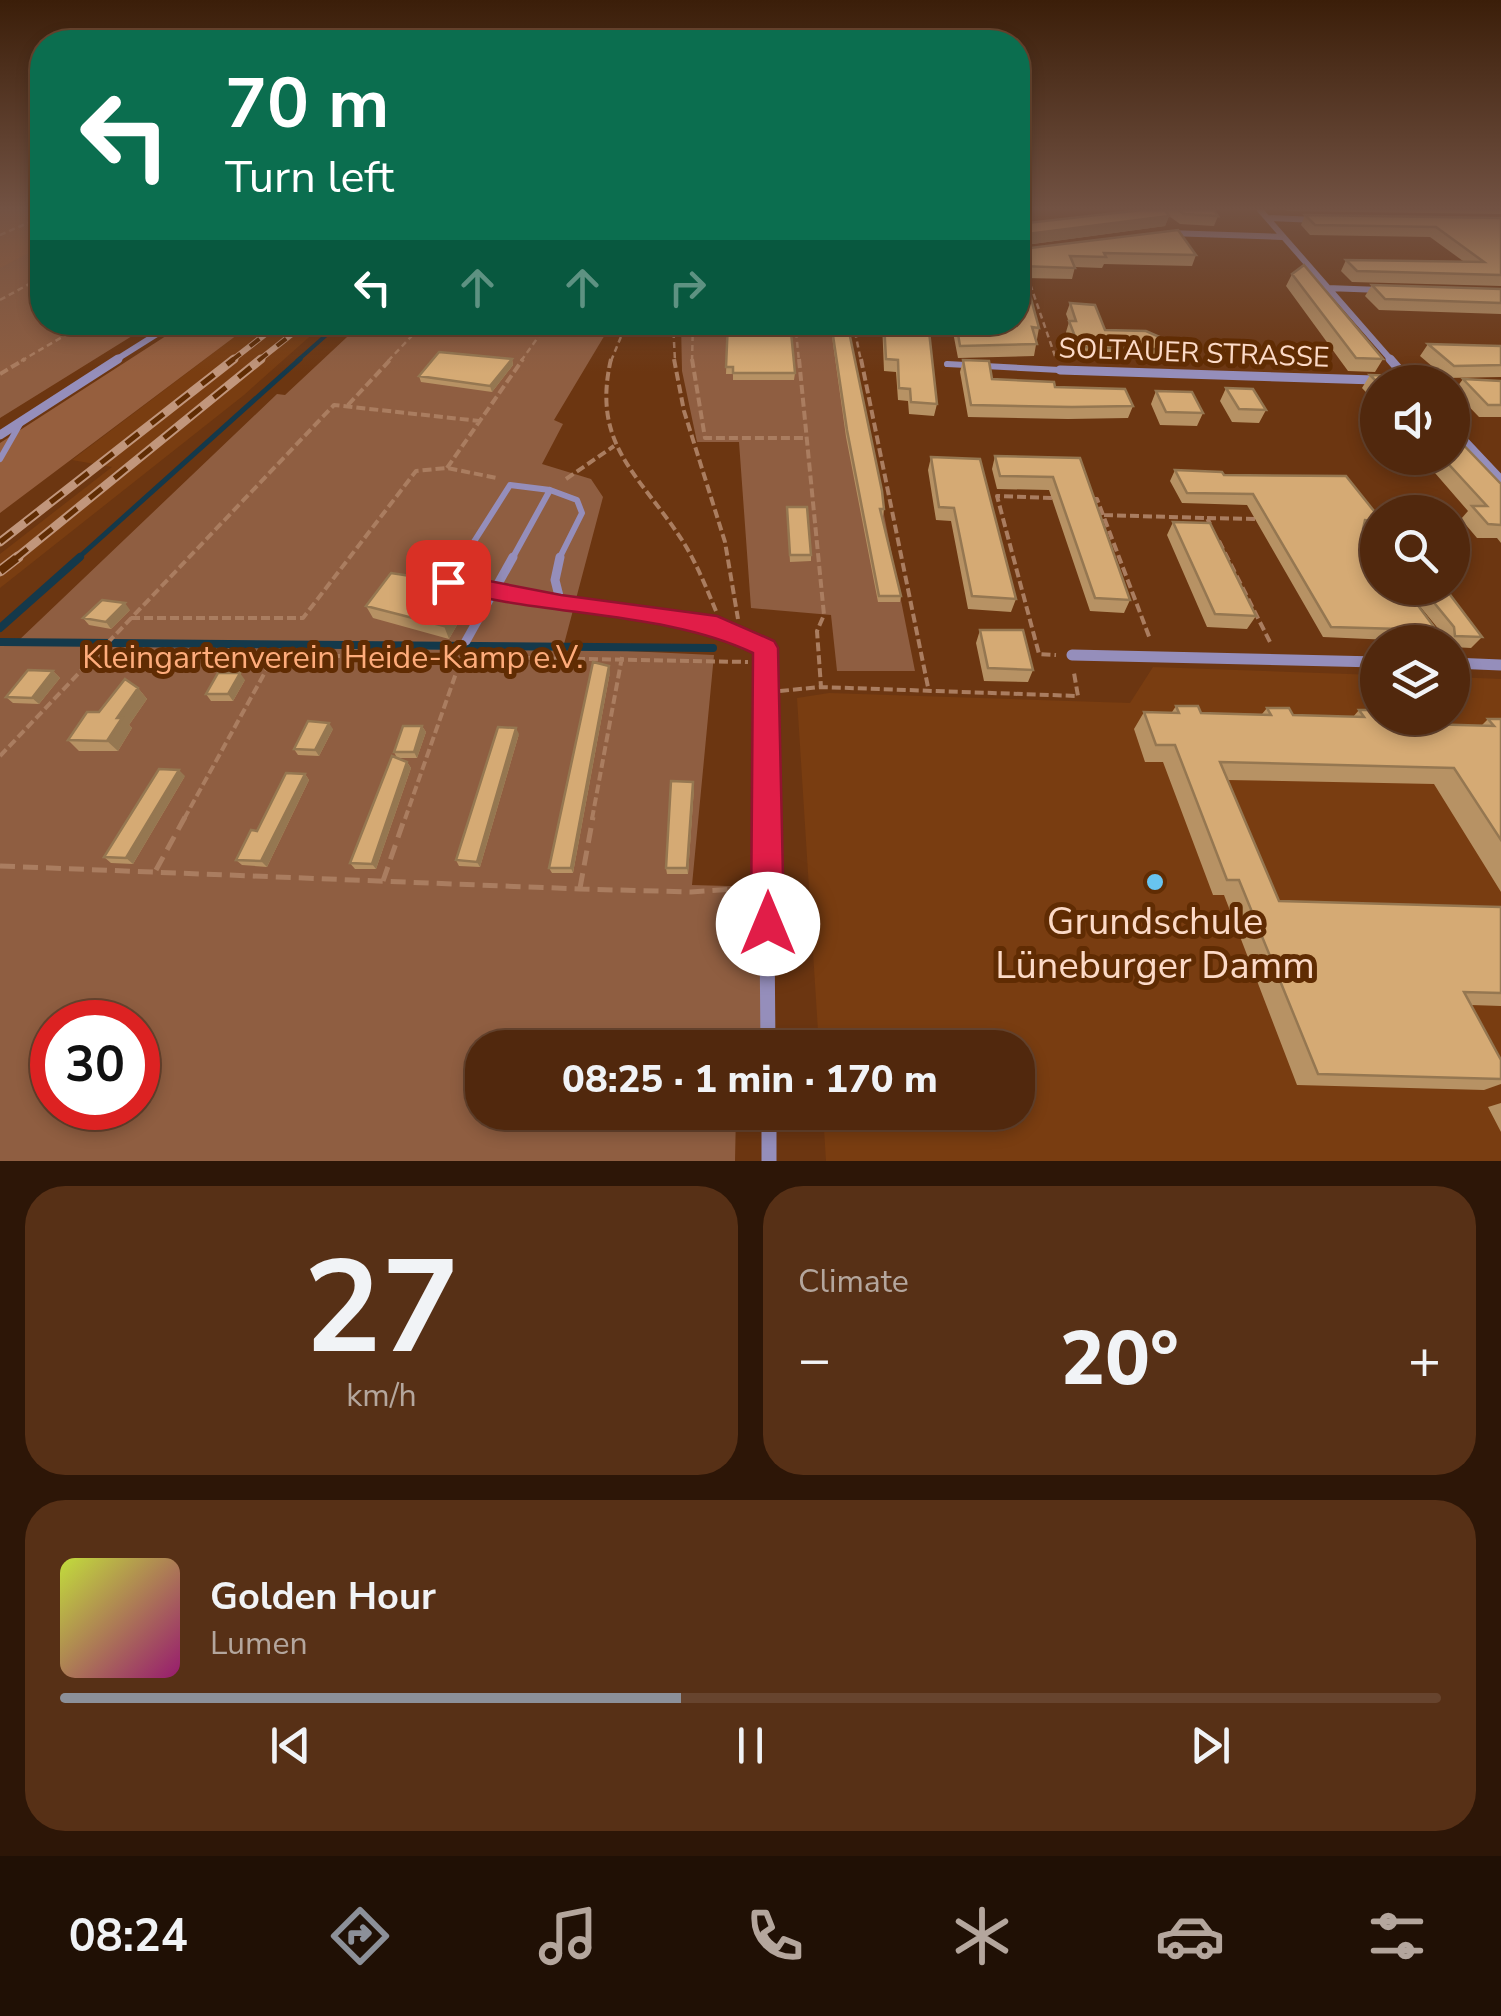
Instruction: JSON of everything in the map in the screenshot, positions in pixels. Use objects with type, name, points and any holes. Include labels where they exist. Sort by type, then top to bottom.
[{"type":"street","points":[[1307,264],[1394,365]]},
{"type":"street","points":[[1327,288],[1399,291]]},
{"type":"street","points":[[0,435],[156,335]]},
{"type":"street","name":"SOLTAUER STRASSE","points":[[1060,370],[1360,380]]},
{"type":"street","points":[[1470,447],[1501,480]]},
{"type":"street","points":[[766,655],[768,1030]]},
{"type":"street","points":[[1072,655],[1360,662]]},
{"type":"street","points":[[1470,663],[1501,664]]},
{"type":"street","points":[[769,1130],[769,1161]]},
{"type":"lane","name":"SOLTAUER STRASSE","points":[[947,364],[1060,370]]},
{"type":"lane","points":[[0,459],[21,422]]},
{"type":"lane","points":[[561,604],[552,585],[555,565],[582,513],[577,500],[550,490],[510,485],[448,582],[561,604],[717,626],[766,655]]},
{"type":"lane","points":[[466,642],[550,490]]},
{"type":"path","points":[[0,300],[30,284]]},
{"type":"path","points":[[1030,284],[1060,370]]},
{"type":"path","points":[[0,374],[66,335]]},
{"type":"path","points":[[348,406],[413,335]]},
{"type":"path","points":[[446,468],[540,335]]},
{"type":"path","points":[[621,335],[602,394],[604,417],[614,446],[684,543],[718,616],[717,626]]},
{"type":"path","points":[[674,335],[673,374],[679,401],[720,524],[738,619]]},
{"type":"path","points":[[693,335],[691,355],[705,438],[807,438]]},
{"type":"path","points":[[795,335],[824,615],[816,631],[821,687]]},
{"type":"path","points":[[855,335],[929,692]]},
{"type":"path","points":[[0,756],[334,405],[479,421]]},
{"type":"path","points":[[550,490],[614,446]]},
{"type":"path","points":[[131,618],[304,618],[416,470],[446,468],[486,474],[510,485]]},
{"type":"path","points":[[766,692],[821,687],[1078,696],[1072,655],[1038,654],[997,496],[1057,498]]},
{"type":"path","points":[[1077,498],[1097,499],[1157,657]]},
{"type":"path","points":[[1104,515],[1258,519]]},
{"type":"path","points":[[1207,518],[1279,660]]},
{"type":"path","points":[[98,654],[766,655]]},
{"type":"path","points":[[155,872],[274,656]]},
{"type":"path","points":[[383,881],[462,657]]},
{"type":"path","points":[[580,889],[622,657]]},
{"type":"path","points":[[0,866],[580,889],[691,892],[767,887]]},
{"type":"shaded area","points":[[167,335],[237,335],[0,513],[0,443]]},
{"type":"shaded area","points":[[237,335],[312,335],[244,395],[0,588],[0,554],[112,467],[72,460]]},
{"type":"shaded area","name":"Grundschule Lüneburger Damm","points":[[1153,667],[1360,674],[1360,735],[1470,735],[1470,678],[1501,679],[1501,1161],[826,1161],[824,1130],[1035,1130],[1035,1030],[818,1030],[797,698],[829,693],[1130,703]]},
{"type":"green space","points":[[0,264],[30,264],[30,335],[134,335],[0,418]]},
{"type":"green space","name":"Kleingartenverein Heide-Kamp e.V.","points":[[349,335],[605,335],[554,420],[563,424],[542,464],[591,479],[603,497],[563,648],[714,655],[692,885],[767,887],[768,1030],[465,1030],[465,1130],[736,1130],[735,1161],[0,1161],[0,642],[17,642],[277,394],[285,395]]},
{"type":"green space","points":[[681,335],[848,335],[915,671],[837,671],[831,615],[751,608],[739,442],[697,442],[682,371]]},
{"type":"building","points":[[1030,264],[1073,264],[1075,268],[1030,266]]},
{"type":"building","points":[[1350,264],[1501,264],[1501,275],[1357,271]]},
{"type":"building","points":[[1304,265],[1383,359],[1356,358],[1292,274]]},
{"type":"building","points":[[1372,285],[1501,289],[1501,303],[1385,299]]},
{"type":"building","points":[[1030,295],[1039,328],[1032,327],[1037,344],[960,346],[958,335],[1030,335]]},
{"type":"building","points":[[1070,303],[1095,305],[1105,330],[1146,331],[1189,350],[1079,347],[1069,321],[1076,321]]},
{"type":"building","points":[[727,335],[791,335],[795,373],[733,373],[733,367],[726,367]]},
{"type":"building","points":[[833,335],[850,335],[882,491],[884,509],[880,509],[901,596],[879,596]]},
{"type":"building","points":[[885,335],[929,335],[937,404],[911,402],[910,389],[899,388],[898,360],[886,359]]},
{"type":"building","points":[[1428,344],[1501,346],[1501,365],[1453,365]]},
{"type":"building","points":[[439,352],[512,359],[490,386],[419,376]]},
{"type":"building","points":[[963,360],[989,361],[992,379],[1054,382],[1055,387],[1125,389],[1133,406],[971,405]]},
{"type":"building","points":[[1470,379],[1501,381],[1501,405],[1488,405],[1470,386]]},
{"type":"building","points":[[1226,388],[1253,389],[1266,410],[1239,409]]},
{"type":"building","points":[[1156,391],[1192,392],[1203,413],[1166,412]]},
{"type":"building","points":[[1470,452],[1501,484],[1501,525],[1488,524],[1472,506],[1487,506],[1459,475],[1470,475]]},
{"type":"building","points":[[995,456],[1080,458],[1130,600],[1095,598],[1053,477],[1000,476]]},
{"type":"building","points":[[931,457],[980,459],[1016,599],[972,596],[954,508],[939,507]]},
{"type":"building","points":[[1175,470],[1224,475],[1346,476],[1361,495],[1360,605],[1418,605],[1433,625],[1331,627],[1253,494],[1187,493]]},
{"type":"building","points":[[787,507],[807,507],[811,555],[790,555]]},
{"type":"building","points":[[1173,522],[1210,523],[1256,616],[1215,614]]},
{"type":"building","points":[[391,573],[469,585],[444,626],[366,606]]},
{"type":"building","points":[[102,600],[125,603],[106,622],[83,618]]},
{"type":"building","points":[[1436,605],[1458,605],[1482,637],[1470,637],[1470,625],[1452,625]]},
{"type":"building","points":[[980,630],[1023,630],[1033,670],[988,668]]},
{"type":"building","points":[[593,662],[609,666],[571,868],[549,868]]},
{"type":"building","points":[[28,670],[53,671],[32,698],[6,697]]},
{"type":"building","points":[[218,673],[240,673],[228,694],[206,694]]},
{"type":"building","points":[[125,679],[138,688],[107,741],[68,740],[87,712],[99,712]]},
{"type":"building","points":[[1176,706],[1198,706],[1201,713],[1271,715],[1267,708],[1289,708],[1293,715],[1360,717],[1360,735],[1470,735],[1470,725],[1494,726],[1488,719],[1501,719],[1501,840],[1454,768],[1220,762],[1279,901],[1501,907],[1501,993],[1464,992],[1501,1060],[1501,1079],[1318,1074],[1239,880],[1227,880],[1175,745],[1156,745],[1144,712],[1179,713]]},
{"type":"building","points":[[308,721],[329,723],[315,750],[294,749]]},
{"type":"building","points":[[403,726],[422,726],[414,752],[394,752]]},
{"type":"building","points":[[498,727],[516,728],[477,862],[456,860]]},
{"type":"building","points":[[392,756],[407,762],[372,864],[350,863]]},
{"type":"building","points":[[159,769],[179,770],[126,858],[104,857]]},
{"type":"building","points":[[286,773],[305,774],[261,861],[236,860],[251,830],[257,831]]},
{"type":"building","points":[[671,781],[693,782],[687,868],[666,868]]},
{"type":"waterway","points":[[297,361],[326,335]]},
{"type":"waterway","points":[[77,559],[300,359]]},
{"type":"waterway","points":[[0,628],[80,557]]},
{"type":"waterway","points":[[0,642],[713,648]]},
{"type":"railway","points":[[231,361],[264,335]]},
{"type":"railway","points":[[258,361],[291,335]]},
{"type":"railway","points":[[0,542],[234,359]]},
{"type":"railway","points":[[15,559],[261,359]]},
{"type":"railway","points":[[0,571],[18,557]]},
{"type":"place","name":"Grundschule Lüneburger Damm","points":[[1155,882]]},
{"type":"route","points":[[448,582],[561,604],[717,626],[766,648],[768,924]]}]
